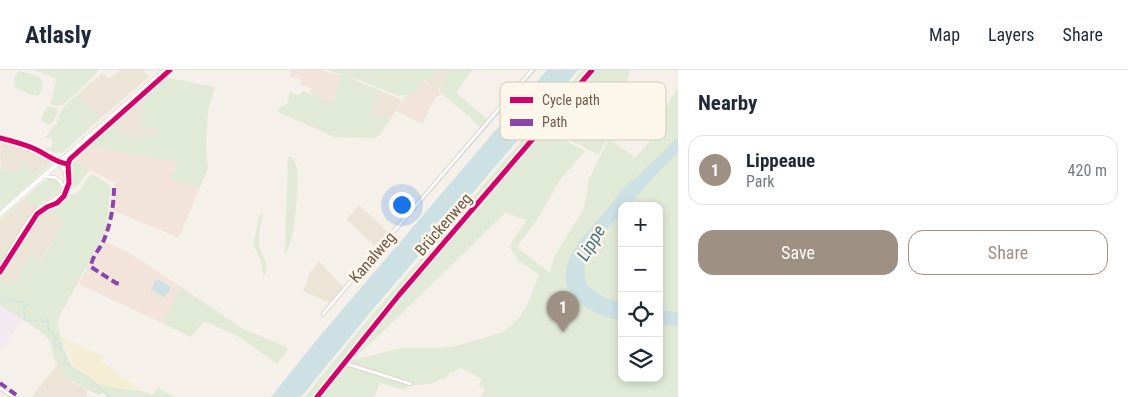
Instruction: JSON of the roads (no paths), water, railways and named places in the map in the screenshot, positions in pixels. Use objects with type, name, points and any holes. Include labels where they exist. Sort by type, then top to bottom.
[{"type":"main road","points":[[0,214],[165,70]]},
{"type":"street","name":"Kanalweg","points":[[522,82],[532,70]]},
{"type":"street","name":"Brückenweg","points":[[582,82],[592,70]]},
{"type":"street","name":"Kanalweg","points":[[323,314],[500,108]]},
{"type":"street","points":[[0,138],[25,145],[49,156],[59,163],[64,172],[64,189],[55,199],[34,212],[0,266]]},
{"type":"street","name":"Brückenweg","points":[[317,397],[415,276],[532,140]]},
{"type":"street","points":[[43,177],[56,177],[60,180],[64,189]]},
{"type":"street","points":[[344,363],[411,384]]},
{"type":"street","points":[[0,388],[13,397]]},
{"type":"water","points":[[547,70],[578,70],[568,82],[537,82]]},
{"type":"water","points":[[500,125],[500,140],[518,140],[368,315],[301,397],[271,397],[319,337]]},
{"type":"water","name":"Lippe","points":[[678,137],[678,152],[632,202],[618,202],[618,217],[593,246],[588,256],[585,276],[588,287],[606,298],[618,302],[618,320],[586,308],[577,300],[570,292],[566,281],[566,269],[574,249],[582,238],[620,192],[631,180],[634,180]]},
{"type":"water","points":[[158,279],[170,286],[170,290],[164,297],[151,290]]},
{"type":"water","points":[[663,310],[678,312],[678,327],[663,325]]},
{"type":"waterway","points":[[526,82],[536,70]]},
{"type":"waterway","points":[[387,242],[500,112]]},
{"type":"waterway","points":[[0,295],[13,301],[25,302],[27,305],[24,308],[26,320],[34,321],[41,319],[43,322],[48,321],[49,331],[57,338],[54,345],[61,344],[62,347],[59,349],[65,353],[65,364],[70,365],[88,377],[109,397]]},
{"type":"place","name":"Lippeaue","points":[[563,332]]}]
